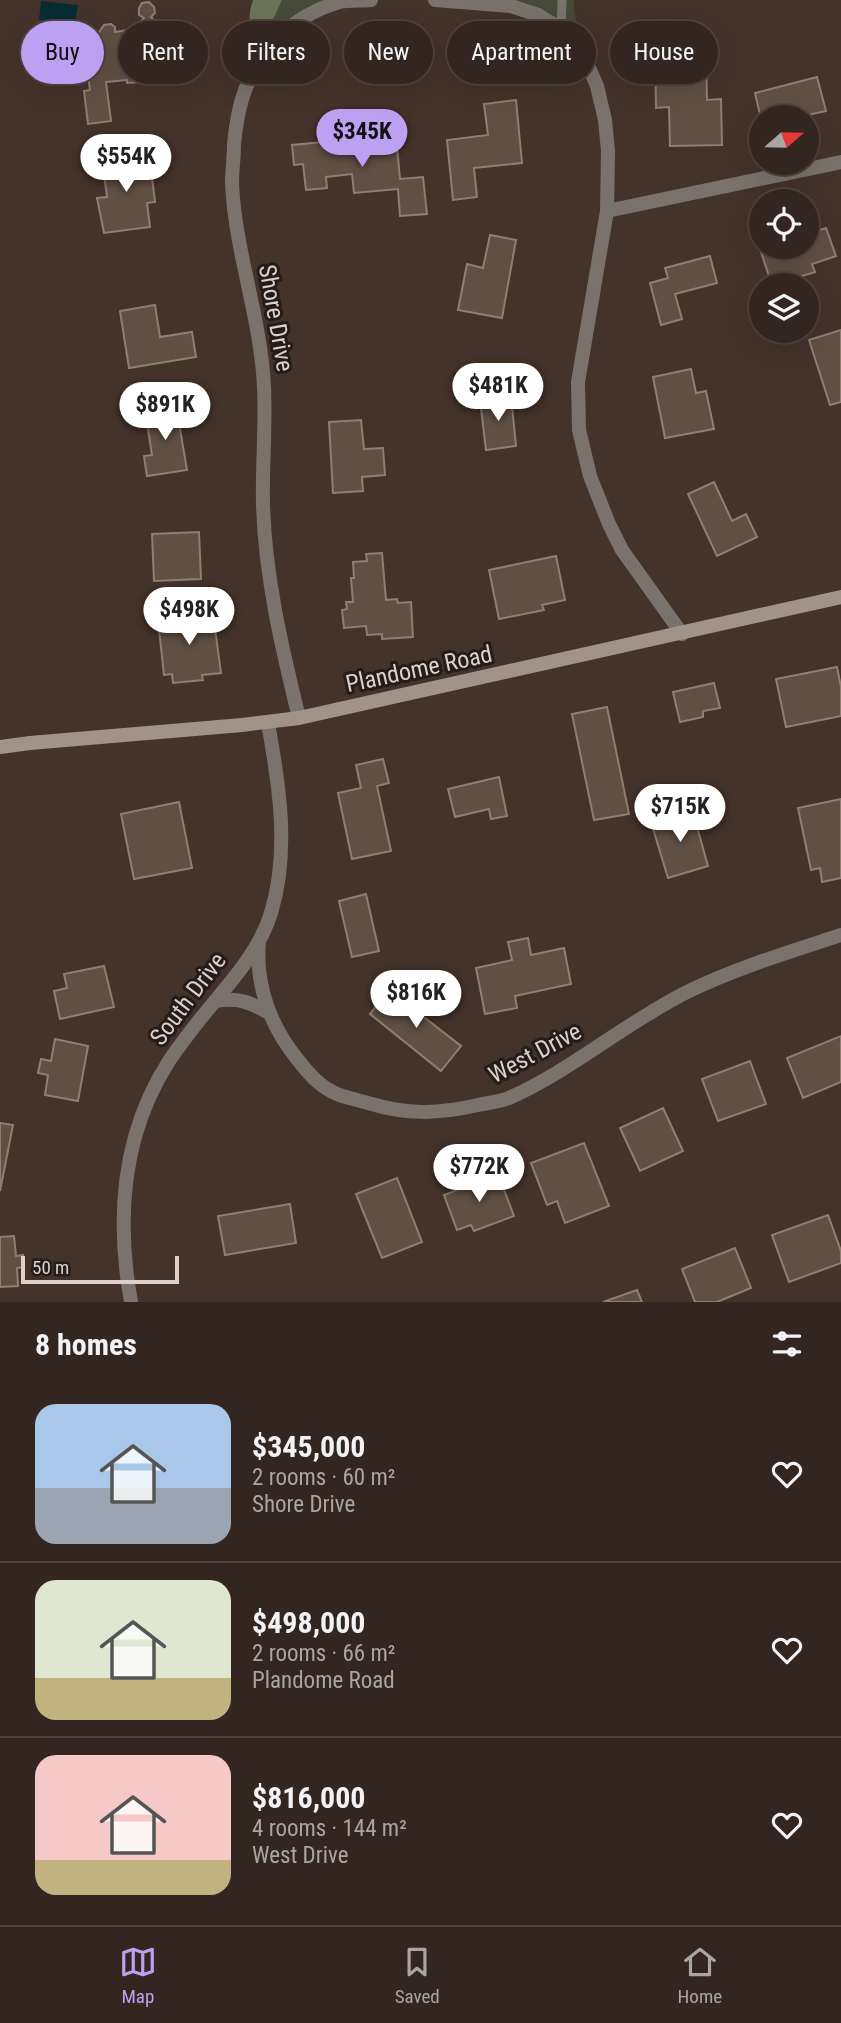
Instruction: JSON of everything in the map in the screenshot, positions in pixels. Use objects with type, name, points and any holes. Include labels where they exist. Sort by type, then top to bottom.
[{"type":"main road","name":"Plandome Road","points":[[0,747],[299,718],[841,597]]},
{"type":"street","name":"Shore Drive","points":[[299,718],[270,579],[263,505],[264,386],[257,327],[242,255],[232,182],[236,115],[250,76],[273,41],[302,17],[341,2],[371,0]]},
{"type":"street","points":[[435,0],[511,6],[548,21]]},
{"type":"street","points":[[596,84],[605,120],[608,151],[607,211],[578,382],[579,430],[590,476],[613,533],[681,634]]},
{"type":"street","points":[[607,211],[841,163]]},
{"type":"street","name":"South Drive","points":[[131,1302],[123,1220],[128,1161],[143,1112],[169,1062],[259,942],[271,912],[279,874],[281,842],[280,799],[268,723]]},
{"type":"street","name":"West Drive","points":[[259,942],[260,978],[269,1013],[288,1048],[313,1079],[337,1094],[391,1110],[425,1113],[457,1110],[507,1099],[552,1075],[655,1010],[715,979],[841,935]]},
{"type":"street","points":[[215,1001],[237,999],[256,1005],[269,1013]]},
{"type":"lane","points":[[561,21],[562,0]]},
{"type":"green space","points":[[253,0],[371,0],[341,2],[308,21],[263,21]]},
{"type":"green space","points":[[253,0],[282,0],[273,21],[250,21]]},
{"type":"green space","points":[[435,0],[574,0],[576,21],[545,21],[538,15]]},
{"type":"water","points":[[41,1],[78,5],[75,21],[39,20]]},
{"type":"building","points":[[149,2],[154,7],[155,13],[151,17],[155,21],[142,21],[144,18],[139,15],[139,8],[142,3]]},
{"type":"building","points":[[111,24],[115,27],[115,32],[118,32],[118,81],[106,82],[111,121],[88,124],[84,91],[90,90],[89,84],[104,84],[104,25]]},
{"type":"building","points":[[817,77],[826,111],[819,113],[819,105],[758,105],[755,93]]},
{"type":"building","points":[[656,84],[707,84],[707,100],[721,99],[722,145],[670,146],[669,107],[656,108]]},
{"type":"building","points":[[516,100],[522,163],[474,168],[477,197],[453,200],[447,140],[488,135],[484,104]]},
{"type":"building","points":[[396,135],[400,179],[423,177],[427,214],[400,216],[398,189],[354,193],[352,174],[326,177],[327,188],[306,190],[303,164],[294,165],[292,145]]},
{"type":"building","points":[[129,150],[130,161],[143,159],[145,171],[151,170],[155,202],[147,203],[150,227],[104,233],[97,198],[107,197],[103,165],[109,164],[107,152]]},
{"type":"building","points":[[826,228],[836,256],[812,264],[815,272],[812,273],[768,273],[763,259],[819,259],[819,230]]},
{"type":"building","points":[[490,235],[516,240],[502,318],[458,310],[467,264],[483,268]]},
{"type":"building","points":[[710,256],[717,283],[675,294],[682,319],[661,325],[650,283],[668,278],[665,268]]},
{"type":"building","points":[[155,305],[160,337],[192,332],[196,357],[129,368],[120,311]]},
{"type":"building","points":[[841,330],[841,402],[830,405],[810,343],[819,343],[819,337]]},
{"type":"building","points":[[691,369],[696,393],[706,391],[714,429],[665,438],[653,377]]},
{"type":"building","points":[[511,396],[516,446],[486,450],[480,400]]},
{"type":"building","points":[[176,405],[187,470],[147,476],[144,456],[152,455],[145,410]]},
{"type":"building","points":[[361,420],[364,449],[383,448],[385,475],[362,477],[363,491],[333,493],[329,422]]},
{"type":"building","points":[[714,482],[732,521],[746,514],[757,537],[717,556],[688,494]]},
{"type":"building","points":[[199,532],[201,579],[154,581],[152,534]]},
{"type":"building","points":[[382,553],[386,600],[411,602],[413,637],[382,639],[382,634],[367,635],[366,626],[344,628],[342,610],[347,609],[346,602],[353,602],[353,562],[367,561],[366,554]]},
{"type":"building","points":[[556,556],[565,600],[542,605],[544,610],[499,619],[489,570]]},
{"type":"building","points":[[213,613],[221,673],[202,675],[203,680],[173,683],[172,674],[164,675],[158,620]]},
{"type":"building","points":[[837,667],[841,687],[841,716],[786,727],[776,679]]},
{"type":"building","points":[[714,683],[720,708],[703,711],[703,717],[680,722],[673,692]]},
{"type":"building","points":[[607,707],[629,814],[594,820],[572,714]]},
{"type":"building","points":[[383,759],[389,783],[377,786],[391,851],[352,859],[338,793],[361,788],[356,765]]},
{"type":"building","points":[[499,777],[507,816],[491,819],[489,809],[455,817],[448,789]]},
{"type":"building","points":[[841,799],[841,878],[822,882],[820,868],[811,870],[798,808]]},
{"type":"building","points":[[179,802],[192,868],[134,879],[121,814]]},
{"type":"building","points":[[692,809],[708,866],[668,878],[651,822]]},
{"type":"building","points":[[366,894],[379,951],[352,957],[339,901]]},
{"type":"building","points":[[528,938],[531,955],[564,948],[571,984],[515,996],[517,1008],[485,1014],[476,968],[512,960],[508,942]]},
{"type":"building","points":[[104,966],[114,1007],[60,1019],[54,991],[67,988],[64,974]]},
{"type":"building","points":[[389,990],[461,1046],[441,1071],[370,1014]]},
{"type":"building","points":[[841,1036],[841,1082],[803,1098],[787,1058]]},
{"type":"building","points":[[55,1039],[88,1046],[78,1101],[45,1095],[48,1075],[38,1073],[41,1059],[51,1061]]},
{"type":"building","points":[[750,1061],[766,1104],[718,1121],[702,1079]]},
{"type":"building","points":[[663,1108],[683,1151],[640,1171],[620,1128]]},
{"type":"building","points":[[0,1123],[13,1125],[0,1191]]},
{"type":"building","points":[[584,1143],[609,1206],[565,1223],[557,1201],[547,1205],[531,1163]]},
{"type":"building","points":[[498,1174],[514,1216],[474,1231],[471,1225],[457,1230],[444,1195]]},
{"type":"building","points":[[397,1178],[422,1242],[382,1258],[356,1194]]},
{"type":"building","points":[[290,1204],[296,1243],[225,1255],[218,1216]]},
{"type":"building","points":[[828,1215],[841,1251],[841,1263],[789,1282],[772,1235]]},
{"type":"building","points":[[14,1236],[16,1256],[23,1255],[24,1267],[17,1268],[18,1286],[0,1287],[0,1237]]},
{"type":"building","points":[[735,1248],[751,1288],[717,1302],[695,1302],[682,1269]]},
{"type":"building","points":[[637,1290],[642,1302],[603,1302]]}]
